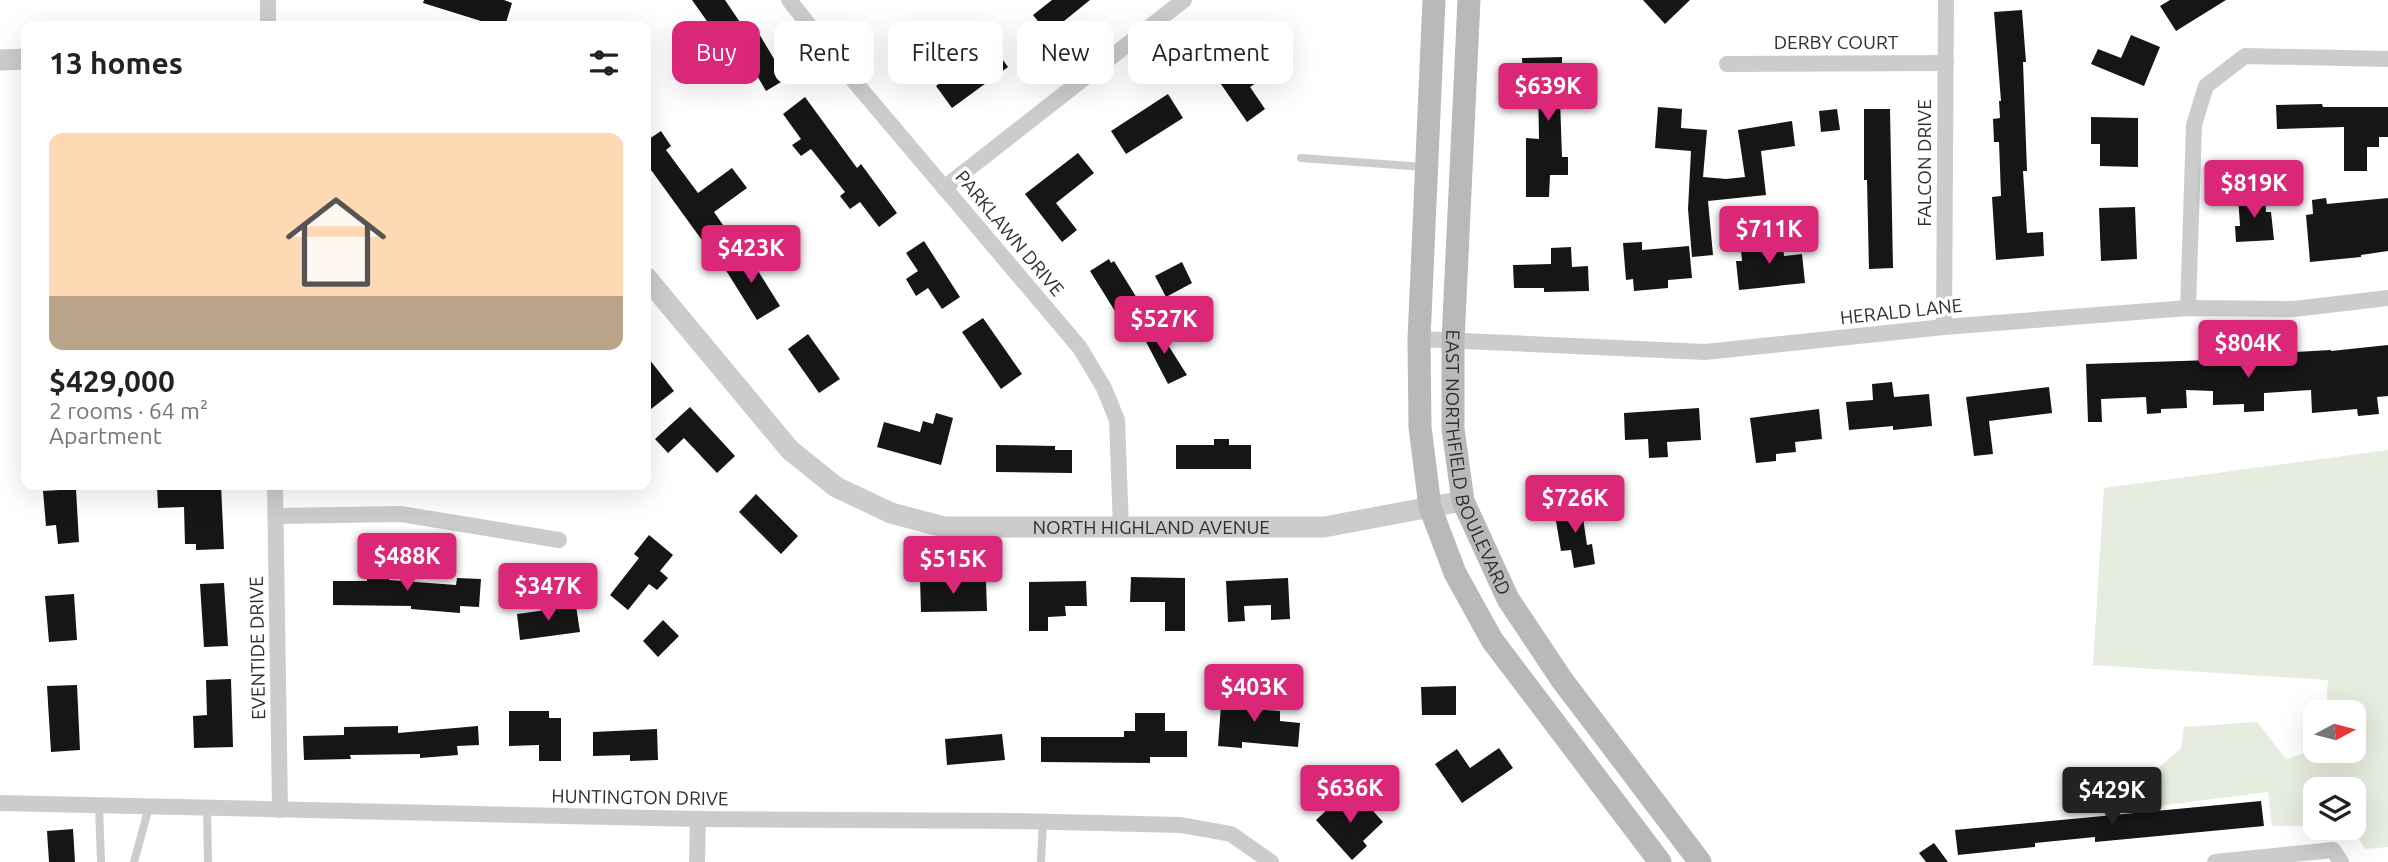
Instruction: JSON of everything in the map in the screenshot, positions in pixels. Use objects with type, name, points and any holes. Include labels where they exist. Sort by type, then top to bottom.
[{"type":"main road","name":"EAST NORTHFIELD BOULEVARD","points":[[1434,0],[1419,340],[1420,427],[1430,507],[1455,573],[1492,640],[1660,862]]},
{"type":"main road","name":"EAST NORTHFIELD BOULEVARD","points":[[1469,0],[1452,429],[1463,501],[1508,599],[1562,680],[1700,862]]},
{"type":"street","points":[[268,0],[268,21]]},
{"type":"street","name":"PARKLAWN DRIVE","points":[[789,0],[1080,348],[1104,388],[1117,420],[1121,527]]},
{"type":"street","points":[[944,188],[1184,0]]},
{"type":"street","name":"FALCON DRIVE","points":[[1944,327],[1946,0]]},
{"type":"street","points":[[2188,307],[2194,125],[2206,86],[2245,56],[2388,59]]},
{"type":"street","points":[[0,60],[21,59]]},
{"type":"street","name":"DERBY COURT","points":[[1727,64],[1946,63]]},
{"type":"street","name":"NORTH HIGHLAND AVENUE","points":[[651,283],[790,450],[836,487],[891,513],[944,527],[1324,527],[1463,501]]},
{"type":"street","name":"HERALD LANE","points":[[1419,340],[1706,352],[1944,327],[2188,307],[2294,309],[2388,298]]},
{"type":"street","name":"EVENTIDE DRIVE","points":[[275,490],[280,810]]},
{"type":"street","points":[[276,516],[401,514],[559,540]]},
{"type":"street","name":"HUNTINGTON DRIVE","points":[[0,803],[698,820],[1181,825],[1231,834],[1270,862]]},
{"type":"street","points":[[697,862],[698,820]]},
{"type":"street","points":[[2215,862],[2333,850],[2341,862]]},
{"type":"lane","points":[[1301,158],[1426,167]]},
{"type":"lane","points":[[99,806],[101,862]]},
{"type":"lane","points":[[134,862],[149,807]]},
{"type":"lane","points":[[206,808],[208,862]]},
{"type":"lane","points":[[1041,862],[1043,822]]},
{"type":"shaded area","points":[[2388,450],[2388,847],[2365,849],[2359,840],[2366,840],[2366,777],[2303,777],[2303,826],[2272,826],[2268,792],[2110,812],[2114,786],[2153,773],[2181,748],[2184,727],[2257,722],[2286,759],[2303,754],[2303,763],[2366,763],[2366,700],[2327,700],[2328,680],[2093,665],[2104,488]]},
{"type":"building","points":[[424,0],[504,0],[512,3],[507,21],[481,21],[423,3]]},
{"type":"building","points":[[692,0],[725,0],[739,21],[707,21]]},
{"type":"building","points":[[1052,0],[1090,0],[1064,21],[1038,21],[1033,15]]},
{"type":"building","points":[[1643,0],[1690,0],[1665,24]]},
{"type":"building","points":[[2170,0],[2226,0],[2176,31],[2160,6]]},
{"type":"building","points":[[2022,10],[2026,62],[2023,62],[2027,171],[2023,171],[2027,233],[2043,232],[2044,256],[1996,260],[1992,197],[2001,196],[1999,142],[1994,142],[1993,119],[2000,118],[2001,101],[1994,12]]},
{"type":"building","points":[[760,35],[774,59],[774,84],[778,84],[766,91],[760,81]]},
{"type":"building","points":[[2131,35],[2160,47],[2144,86],[2091,64],[2098,49],[2121,58]]},
{"type":"building","points":[[1562,57],[1562,80],[1584,80],[1584,99],[1560,99],[1562,157],[1568,157],[1568,175],[1550,175],[1549,197],[1526,197],[1526,138],[1539,139],[1538,79],[1523,80],[1522,58]]},
{"type":"building","points":[[939,84],[985,84],[952,108],[936,86]]},
{"type":"building","points":[[1221,84],[1254,84],[1250,87],[1265,109],[1247,122]]},
{"type":"building","points":[[1168,94],[1183,118],[1126,154],[1111,131]]},
{"type":"building","points":[[805,97],[857,168],[861,164],[897,213],[879,227],[860,202],[850,209],[840,196],[845,192],[811,149],[801,156],[792,145],[801,139],[783,114]]},
{"type":"building","points":[[2322,104],[2323,107],[2388,107],[2388,137],[2379,137],[2379,147],[2367,147],[2367,171],[2344,171],[2344,127],[2277,129],[2276,105]]},
{"type":"building","points":[[1658,107],[1682,109],[1681,128],[1707,130],[1703,177],[1745,177],[1738,130],[1792,121],[1795,146],[1761,151],[1766,195],[1708,201],[1713,255],[1692,257],[1688,209],[1691,151],[1655,148]]},
{"type":"building","points":[[1837,109],[1840,130],[1821,132],[1819,111]]},
{"type":"building","points":[[1864,109],[1890,109],[1893,268],[1869,269],[1867,180],[1864,180]]},
{"type":"building","points":[[2091,117],[2138,118],[2138,167],[2100,166],[2100,144],[2091,144]]},
{"type":"building","points":[[661,131],[671,146],[666,150],[698,193],[732,168],[747,188],[714,212],[725,228],[704,243],[651,170],[651,138]]},
{"type":"building","points":[[1078,153],[1094,173],[1056,203],[1077,230],[1062,242],[1025,194]]},
{"type":"building","points":[[2265,194],[2266,212],[2271,212],[2274,240],[2236,242],[2235,226],[2240,226],[2238,196]]},
{"type":"building","points":[[2326,198],[2327,204],[2388,198],[2388,251],[2361,257],[2310,262],[2306,215],[2313,214],[2312,200]]},
{"type":"building","points":[[2135,207],[2137,259],[2101,261],[2099,208]]},
{"type":"building","points":[[1782,236],[1784,256],[1802,254],[1805,283],[1739,290],[1736,261],[1742,261],[1741,250],[1756,248],[1755,239]]},
{"type":"building","points":[[924,241],[960,297],[942,309],[928,288],[916,296],[906,279],[918,271],[906,253]]},
{"type":"building","points":[[1642,242],[1642,250],[1689,246],[1692,278],[1668,280],[1668,288],[1634,291],[1633,279],[1626,280],[1623,243]]},
{"type":"building","points":[[1571,247],[1572,267],[1588,266],[1589,291],[1544,292],[1544,288],[1514,288],[1513,265],[1551,264],[1551,248]]},
{"type":"building","points":[[745,250],[780,306],[757,320],[722,264]]},
{"type":"building","points":[[1109,259],[1111,263],[1114,261],[1140,303],[1118,316],[1090,271]]},
{"type":"building","points":[[1182,262],[1192,283],[1166,297],[1155,276]]},
{"type":"building","points":[[983,318],[1022,374],[1001,389],[962,332]]},
{"type":"building","points":[[1156,326],[1187,375],[1168,384],[1142,334]]},
{"type":"building","points":[[808,334],[840,379],[819,393],[788,349]]},
{"type":"building","points":[[2388,345],[2388,396],[2377,397],[2379,414],[2358,416],[2357,409],[2312,413],[2311,390],[2264,393],[2264,411],[2244,412],[2244,404],[2213,405],[2213,391],[2186,390],[2187,408],[2161,409],[2161,413],[2147,414],[2146,397],[2101,399],[2102,422],[2088,422],[2086,364],[2212,360],[2212,353],[2331,351]]},
{"type":"building","points":[[651,361],[674,391],[651,409]]},
{"type":"building","points":[[1892,382],[1894,397],[1929,394],[1932,426],[1893,430],[1893,426],[1849,430],[1846,402],[1873,400],[1872,384]]},
{"type":"building","points":[[2049,387],[2052,413],[1989,421],[1993,454],[1974,456],[1966,397]]},
{"type":"building","points":[[690,407],[735,456],[717,473],[684,438],[668,453],[655,439]]},
{"type":"building","points":[[1699,408],[1701,440],[1667,442],[1668,457],[1649,458],[1648,439],[1625,440],[1624,413]]},
{"type":"building","points":[[1819,409],[1822,439],[1795,442],[1796,452],[1776,454],[1776,461],[1756,463],[1750,418]]},
{"type":"building","points":[[936,413],[953,418],[941,465],[877,447],[884,422],[920,432],[923,421],[933,424]]},
{"type":"building","points":[[1214,439],[1229,439],[1229,445],[1251,445],[1251,469],[1176,469],[1176,445],[1214,445]]},
{"type":"building","points":[[996,445],[1055,446],[1055,450],[1072,450],[1072,473],[996,472]]},
{"type":"building","points":[[76,490],[79,542],[58,544],[56,525],[46,526],[43,491]]},
{"type":"building","points":[[157,490],[221,490],[224,549],[196,550],[196,544],[185,544],[184,507],[158,508]]},
{"type":"building","points":[[756,494],[798,536],[781,554],[739,512]]},
{"type":"building","points":[[1580,498],[1587,545],[1592,544],[1595,564],[1574,568],[1571,550],[1561,551],[1556,521],[1567,520],[1563,500]]},
{"type":"building","points":[[649,535],[673,555],[660,571],[668,578],[657,590],[649,584],[628,610],[610,595],[639,558],[634,554]]},
{"type":"building","points":[[367,565],[389,565],[389,580],[456,585],[457,578],[481,579],[479,607],[460,606],[460,613],[411,609],[411,606],[333,605],[333,581],[367,581]]},
{"type":"building","points":[[941,577],[941,582],[986,581],[987,611],[921,612],[920,578]]},
{"type":"building","points":[[1131,577],[1185,578],[1185,631],[1165,631],[1165,602],[1130,602]]},
{"type":"building","points":[[1288,578],[1290,619],[1271,620],[1271,605],[1244,606],[1245,621],[1228,622],[1226,581]]},
{"type":"building","points":[[1086,581],[1087,606],[1065,606],[1066,616],[1048,617],[1048,631],[1029,631],[1029,582]]},
{"type":"building","points":[[224,583],[228,646],[204,647],[200,584]]},
{"type":"building","points":[[74,594],[77,640],[49,642],[45,596]]},
{"type":"building","points":[[576,606],[580,632],[520,640],[517,614]]},
{"type":"building","points":[[663,620],[679,636],[658,657],[643,641]]},
{"type":"building","points":[[231,679],[233,747],[194,748],[193,716],[207,715],[206,680]]},
{"type":"building","points":[[77,685],[80,750],[51,752],[47,686]]},
{"type":"building","points":[[1456,686],[1456,715],[1422,715],[1421,687]]},
{"type":"building","points":[[1232,689],[1253,691],[1252,709],[1280,711],[1280,721],[1300,723],[1298,747],[1242,742],[1242,748],[1218,746],[1221,705],[1231,706]]},
{"type":"building","points":[[509,711],[549,711],[549,718],[561,718],[561,761],[539,761],[539,745],[509,746]]},
{"type":"building","points":[[1135,713],[1165,713],[1165,731],[1187,731],[1187,757],[1150,757],[1150,763],[1041,762],[1041,737],[1124,737],[1124,731],[1135,731]]},
{"type":"building","points":[[398,726],[398,733],[478,726],[479,745],[457,746],[458,755],[420,758],[420,754],[350,755],[351,759],[304,760],[303,736],[344,735],[344,727]]},
{"type":"building","points":[[657,729],[658,760],[630,761],[630,755],[593,756],[593,732]]},
{"type":"building","points":[[1002,734],[1005,760],[947,765],[945,739]]},
{"type":"building","points":[[1499,748],[1513,768],[1462,803],[1435,764],[1457,749],[1470,768]]},
{"type":"building","points":[[1357,793],[1383,822],[1363,841],[1367,846],[1352,860],[1316,820],[1331,806],[1335,810]]},
{"type":"building","points":[[2261,801],[2264,826],[2095,842],[2095,837],[1958,855],[1955,830]]},
{"type":"building","points":[[73,829],[75,862],[49,862],[47,831]]},
{"type":"building","points":[[1934,843],[1948,862],[1926,862],[1919,853]]}]
